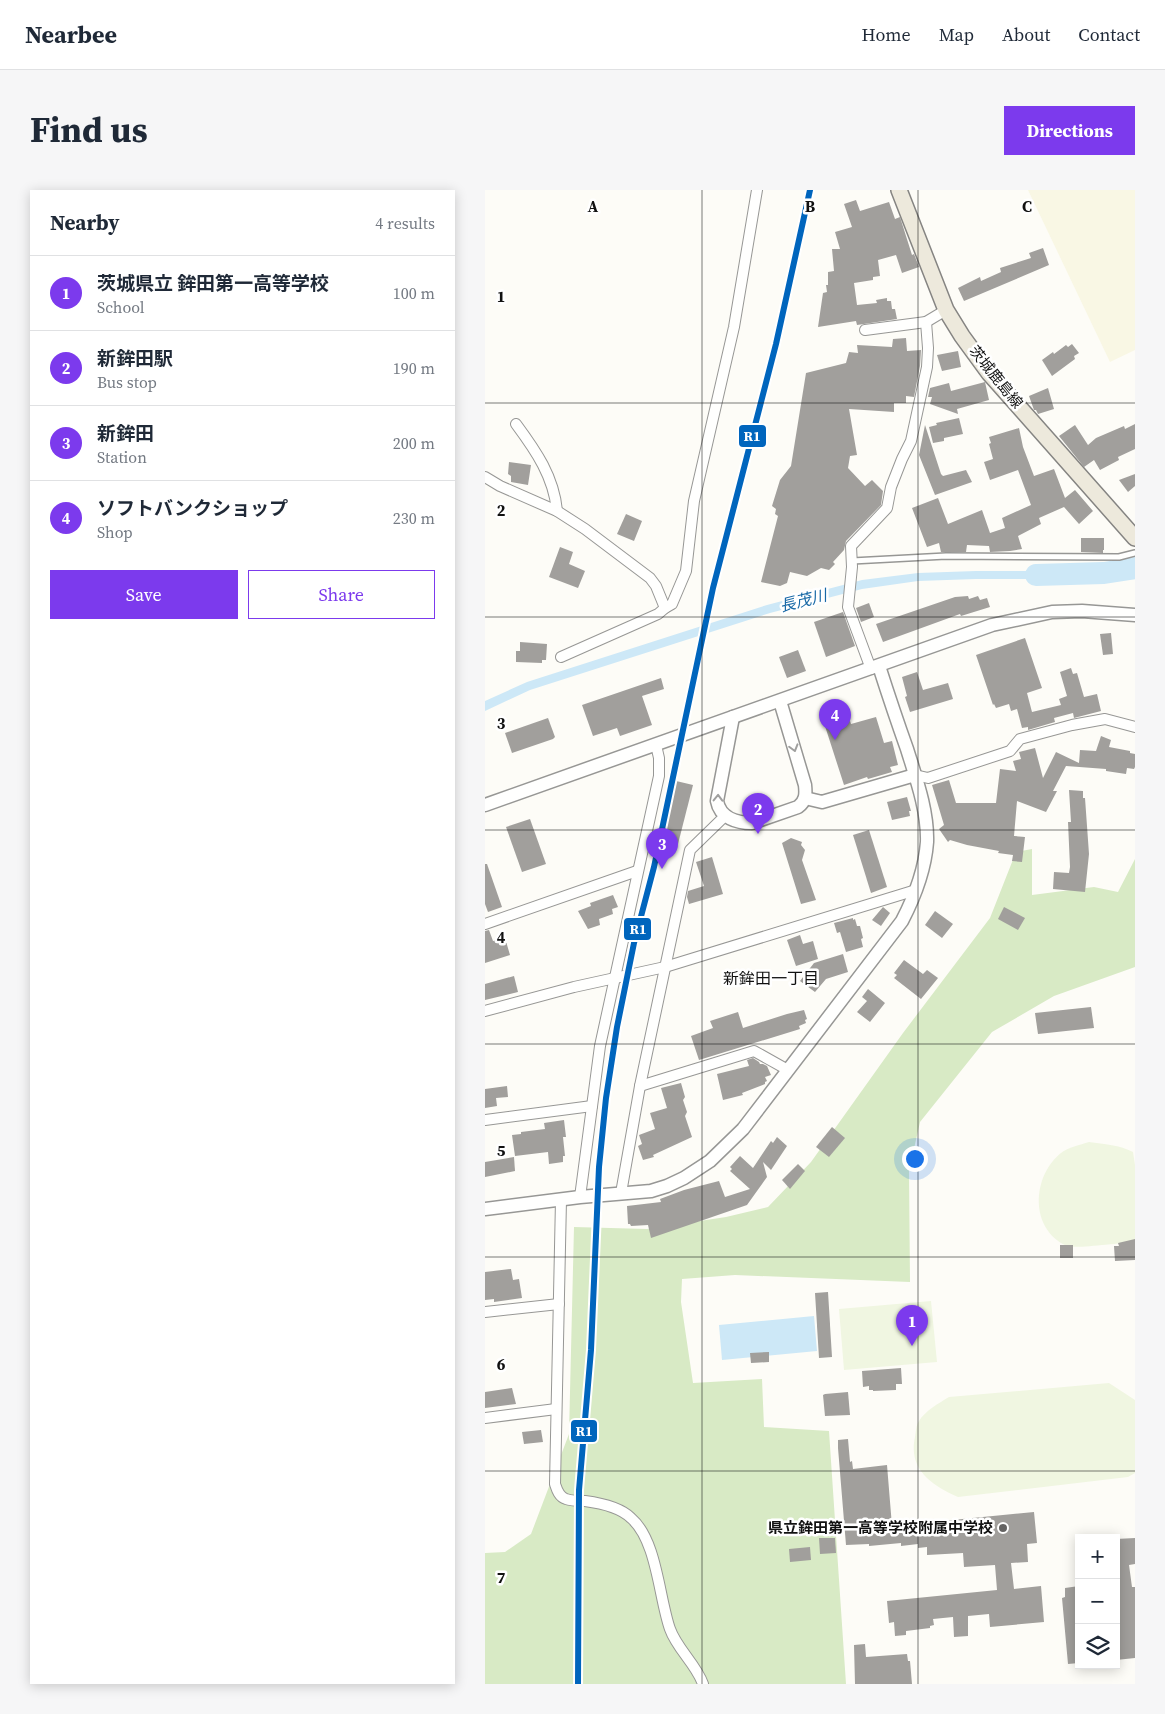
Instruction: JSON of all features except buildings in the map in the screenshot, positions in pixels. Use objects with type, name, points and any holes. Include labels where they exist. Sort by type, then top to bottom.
[{"type":"main road","name":"茨城鹿島線","points":[[899,190],[946,310],[962,336],[989,373],[1135,538]]},
{"type":"street","points":[[561,657],[658,614],[672,604],[686,571],[694,501],[734,327],[757,190]]},
{"type":"street","points":[[865,330],[926,322],[946,310]]},
{"type":"street","points":[[485,1209],[581,1197],[651,1191],[684,1178],[710,1161],[743,1129],[902,921],[916,890],[925,858],[927,839],[923,806],[915,775],[875,667],[848,607],[848,599],[852,564],[851,546],[887,508],[891,487],[911,441],[927,368],[926,322]]},
{"type":"street","points":[[516,424],[544,466],[555,494],[557,511]]},
{"type":"street","points":[[485,477],[500,486],[557,511],[585,529],[650,578],[656,586],[665,608]]},
{"type":"street","points":[[485,805],[992,625],[1052,612],[1082,611],[1135,616]]},
{"type":"street","points":[[733,717],[717,801],[721,812],[725,815],[737,821],[752,823],[798,807],[805,798],[805,785],[780,701]]},
{"type":"street","points":[[805,798],[822,802],[915,775],[928,778],[1010,751],[1020,739],[1072,725],[1105,719],[1135,728]]},
{"type":"street","points":[[581,1197],[600,1046],[659,776],[656,745]]},
{"type":"street","points":[[621,1193],[640,1086],[690,850],[725,815]]},
{"type":"street","points":[[485,924],[637,871]]},
{"type":"street","points":[[485,1011],[615,977],[665,967],[916,890]]},
{"type":"street","points":[[640,1086],[753,1051],[788,1070]]},
{"type":"street","points":[[485,1120],[592,1106]]},
{"type":"street","points":[[561,1200],[555,1484],[559,1494],[566,1499],[595,1502],[617,1509],[631,1518],[642,1532],[649,1548],[670,1629],[703,1684]]},
{"type":"street","points":[[485,1312],[559,1304]]},
{"type":"street","points":[[485,1418],[556,1409]]},
{"type":"lane","points":[[852,564],[946,556],[1119,557],[1135,553]]},
{"type":"shaded area","points":[[1028,190],[1135,190],[1135,350],[1110,362]]},
{"type":"green space","points":[[1032,849],[1032,895],[1094,887],[1118,892],[1135,859],[1135,967],[1054,996],[992,1032],[920,1122],[909,1171],[910,1282],[735,1275],[682,1279],[681,1302],[693,1383],[762,1379],[764,1427],[829,1431],[846,1684],[485,1684],[485,1553],[505,1552],[531,1534],[569,1434],[574,1227],[647,1229],[726,1217],[768,1207],[811,1162],[903,1033],[990,918],[1016,852]]},
{"type":"green space","points":[[1089,1142],[1117,1146],[1133,1152],[1135,1165],[1135,1240],[1132,1242],[1072,1247],[1055,1238],[1046,1228],[1039,1202],[1040,1188],[1044,1175],[1051,1163],[1061,1153]]},
{"type":"green space","points":[[931,1301],[937,1362],[844,1370],[839,1309]]},
{"type":"green space","points":[[1109,1383],[1135,1400],[1135,1473],[1128,1477],[958,1497],[931,1481],[918,1467],[914,1448],[918,1423],[928,1411],[949,1397]]},
{"type":"water","points":[[1066,571],[1066,579],[918,581],[862,589],[770,613],[530,690],[485,711],[485,701],[527,682],[767,605],[862,580],[918,573]]},
{"type":"water","points":[[814,1316],[817,1351],[722,1360],[719,1325]]},
{"type":"waterway","name":"長茂川","points":[[1036,575],[1104,573],[1135,568]]},
{"type":"transit line","name":"R1","points":[[578,1684],[579,1490],[591,1350],[599,1167],[606,1098],[617,1027],[634,943],[654,867],[713,588],[776,344],[810,190]]},
{"type":"place","name":"ソフトバンクショップ","points":[[835,740]]},
{"type":"place","name":"新鉾田駅","points":[[758,834]]},
{"type":"place","name":"新鉾田","points":[[662,869]]},
{"type":"place","name":"茨城県立 鉾田第一高等学校","points":[[912,1346]]},
{"type":"place","name":"県立鉾田第一高等学校附属中学校","points":[[1003,1528]]},
{"type":"district","name":"新鉾田一丁目","points":[[771,978]]}]
